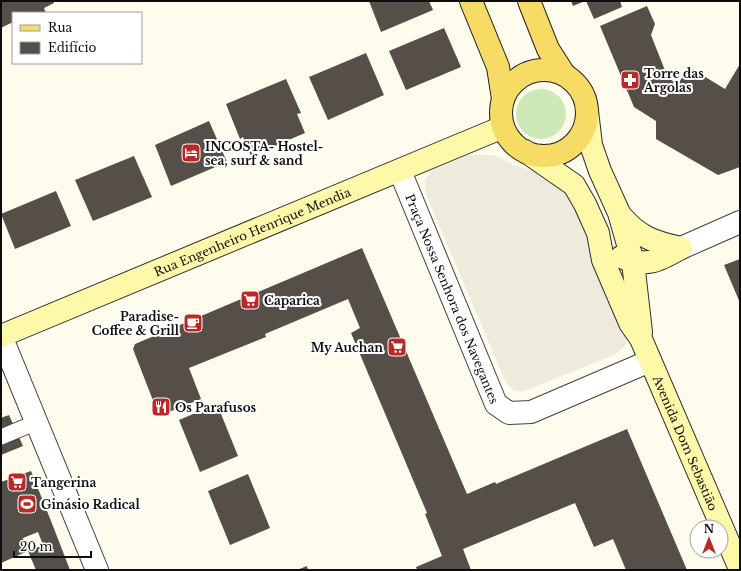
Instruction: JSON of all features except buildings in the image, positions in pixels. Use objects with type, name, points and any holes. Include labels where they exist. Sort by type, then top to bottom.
[{"type":"main road","points":[[471,1],[498,67],[503,99],[501,113],[503,128],[512,142],[525,151],[541,156],[555,154],[568,148],[579,139],[586,125],[587,111],[585,100],[580,89],[564,74],[548,49],[529,1]]},
{"type":"main road","points":[[503,99],[510,86],[521,76],[536,71],[551,70],[564,74]]},
{"type":"main road","name":"Avenida Dom Sebastião","points":[[587,111],[591,145],[600,172],[619,213],[633,262],[642,339],[650,361],[740,569]]},
{"type":"main road","name":"Rua Engenheiro Henrique Mendia","points":[[1,336],[503,128]]},
{"type":"main road","name":"Avenida Dom Sebastião","points":[[525,151],[574,185],[585,204],[598,233],[603,260],[630,323],[642,339]]},
{"type":"main road","points":[[619,213],[631,229],[644,237],[659,243],[681,248]]},
{"type":"main road","points":[[598,233],[618,256],[633,262],[644,263],[659,260],[681,248]]},
{"type":"street","name":"Praça Nossa Senhora dos Navegantes","points":[[400,171],[496,404],[509,413],[531,412],[650,361]]},
{"type":"street","points":[[681,248],[740,222]]},
{"type":"street","points":[[1,336],[97,570]]},
{"type":"lane","points":[[1,437],[37,422]]},
{"type":"green space","points":[[541,89],[550,91],[561,100],[566,114],[564,123],[555,134],[541,139],[532,137],[521,128],[516,114],[518,105],[527,94]]},
{"type":"shaded area","points":[[468,155],[493,155],[514,165],[540,173],[564,191],[575,209],[626,332],[626,344],[616,354],[524,391],[515,391],[506,383],[425,192],[425,180],[433,170]]},
{"type":"place","name":"Torre das Argolas","points":[[630,80]]},
{"type":"place","name":"INCOSTA- Hostel- sea, surf & sand","points":[[191,153]]},
{"type":"place","name":"Caparica","points":[[250,300]]},
{"type":"place","name":"Paradise- Coffee & Grill","points":[[193,323]]},
{"type":"place","name":"My Auchan","points":[[397,347]]},
{"type":"place","name":"Os Parafusos","points":[[161,407]]},
{"type":"place","name":"Tangerina","points":[[17,482]]},
{"type":"place","name":"Ginásio Radical","points":[[27,504]]}]
